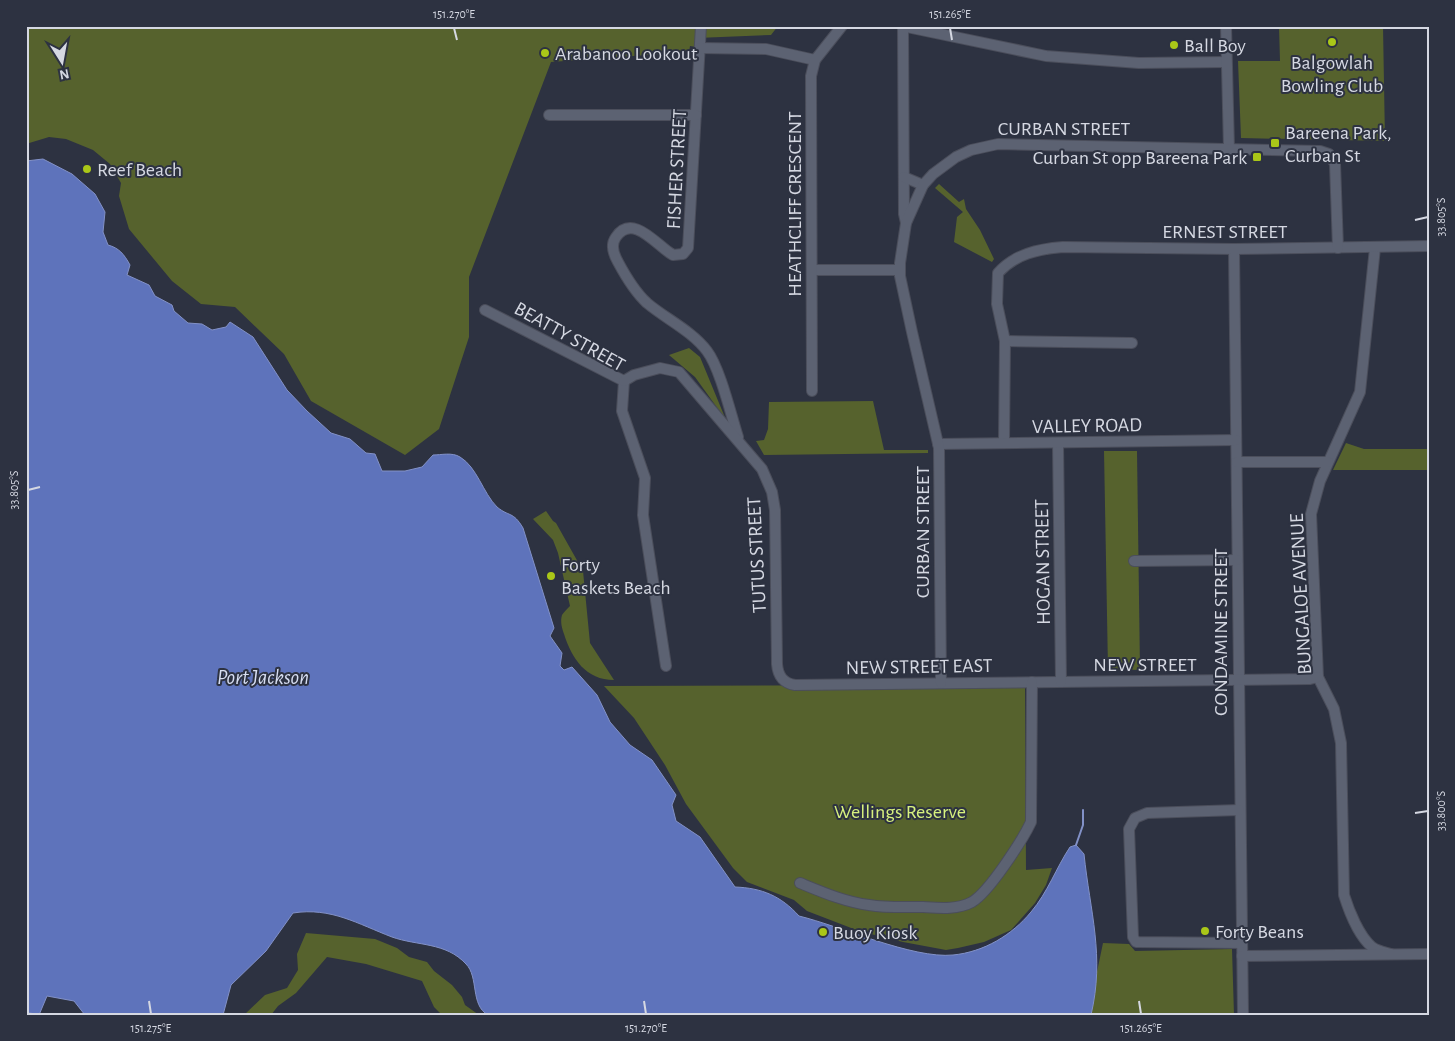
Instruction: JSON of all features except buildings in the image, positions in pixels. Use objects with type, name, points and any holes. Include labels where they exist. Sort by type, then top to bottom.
[{"type":"street","name":"FISHER STREET","points":[[701,26],[687,250],[680,255],[673,255],[645,232],[634,228],[624,230],[613,243],[614,252],[638,294],[696,340],[710,354],[739,441]]},
{"type":"street","name":"HEATHCLIFF CRESCENT","points":[[812,391],[811,76],[815,60],[842,26]]},
{"type":"street","points":[[906,224],[904,214],[902,26],[1046,56],[1140,63],[1226,62]]},
{"type":"street","points":[[1226,26],[1230,149]]},
{"type":"street","points":[[700,48],[766,49],[815,60]]},
{"type":"street","points":[[549,115],[696,115]]},
{"type":"street","name":"CURBAN STREET","points":[[941,683],[938,444],[899,270],[906,224],[923,185],[933,174],[956,157],[971,150],[992,145],[1315,150],[1329,154],[1336,168],[1338,248]]},
{"type":"street","points":[[904,177],[923,185]]},
{"type":"street","name":"ERNEST STREET","points":[[1004,342],[998,304],[998,273],[1006,264],[1023,255],[1046,248],[1234,249],[1429,246]]},
{"type":"street","name":"BUNGALOE AVENUE","points":[[1375,248],[1360,392],[1314,496],[1311,514],[1318,676],[1334,708],[1341,735],[1344,895],[1347,905],[1369,943],[1377,950],[1391,954]]},
{"type":"street","name":"CONDAMINE STREET","points":[[1234,249],[1239,810],[1243,1015]]},
{"type":"street","points":[[813,270],[899,270]]},
{"type":"street","name":"BEATTY STREET","points":[[485,310],[624,381],[622,411],[645,478],[643,516],[666,666]]},
{"type":"street","points":[[1004,443],[1004,342],[1132,343]]},
{"type":"street","points":[[624,381],[634,375],[660,368],[679,372],[739,441]]},
{"type":"street","name":"VALLEY ROAD","points":[[938,444],[1236,440]]},
{"type":"street","name":"TUTUS STREET","points":[[739,441],[766,477],[774,500],[777,664],[780,677]]},
{"type":"street","name":"HOGAN STREET","points":[[1058,442],[1061,682]]},
{"type":"street","points":[[1237,462],[1328,462]]},
{"type":"street","points":[[1134,561],[1237,560]]},
{"type":"street","name":"NEW STREET","points":[[1061,682],[1310,679],[1318,676]]},
{"type":"street","name":"NEW STREET EAST","points":[[780,677],[786,682],[795,685],[1061,682]]},
{"type":"street","points":[[800,884],[832,896],[868,905],[943,908],[957,907],[972,902],[993,879],[1026,834],[1031,822],[1032,682]]},
{"type":"street","points":[[1239,810],[1147,813],[1135,818],[1129,829],[1133,937],[1136,942],[1142,944],[1242,943]]},
{"type":"street","points":[[1242,956],[1429,954]]},
{"type":"green space","points":[[26,26],[778,26],[771,35],[697,38],[697,47],[690,46],[689,52],[551,62],[469,277],[469,337],[439,429],[405,455],[311,401],[284,354],[235,307],[201,304],[172,281],[129,229],[119,196],[121,183],[110,164],[93,150],[66,139],[49,137],[26,144]]},
{"type":"green space","points":[[1279,26],[1383,26],[1385,141],[1241,138],[1238,61],[1280,61]]},
{"type":"green space","points":[[939,184],[959,202],[964,199],[966,209],[980,230],[994,259],[992,262],[954,242],[957,217],[963,212],[935,188]]},
{"type":"green space","points":[[689,348],[700,357],[726,420],[695,377],[669,355]]},
{"type":"green space","points":[[873,401],[884,450],[928,450],[928,453],[764,455],[756,441],[764,440],[768,429],[769,402]]},
{"type":"green space","points":[[1346,443],[1364,449],[1429,449],[1429,470],[1333,470]]},
{"type":"green space","points":[[1104,451],[1137,451],[1140,670],[1108,669]]},
{"type":"green space","points":[[546,511],[556,523],[583,571],[590,643],[614,680],[604,679],[588,672],[576,660],[567,643],[561,620],[562,615],[570,606],[558,553],[553,540],[533,519]]},
{"type":"green space","name":"Wellings Reserve","points":[[1025,685],[1026,870],[1052,868],[1046,885],[1035,903],[1011,930],[984,942],[946,950],[859,931],[807,911],[794,900],[747,882],[733,868],[686,804],[665,765],[634,718],[604,686]]},
{"type":"green space","points":[[306,933],[375,939],[397,948],[409,957],[427,962],[434,971],[452,985],[462,997],[465,1005],[479,1015],[442,1015],[434,1007],[422,981],[366,964],[327,957],[296,993],[278,1006],[271,1015],[244,1015],[265,995],[287,988],[298,970],[297,954]]},
{"type":"green space","points":[[1103,943],[1129,944],[1135,951],[1232,949],[1234,1015],[1088,1015]]},
{"type":"water","name":"Port Jackson","points":[[43,159],[72,174],[95,194],[105,212],[103,232],[108,245],[118,250],[128,261],[130,265],[127,275],[149,285],[155,296],[172,305],[174,311],[188,323],[202,324],[212,330],[226,327],[230,322],[253,337],[287,390],[307,411],[331,433],[350,439],[366,453],[375,454],[382,471],[405,471],[422,467],[433,455],[454,455],[466,461],[497,507],[514,517],[523,528],[554,628],[550,636],[562,653],[560,666],[564,670],[572,667],[597,695],[610,722],[630,745],[652,760],[676,795],[672,805],[676,821],[700,837],[735,887],[754,889],[770,894],[785,903],[799,916],[876,941],[918,952],[953,955],[986,946],[997,941],[1015,928],[1037,904],[1070,847],[1076,845],[1084,854],[1097,953],[1095,994],[1091,1015],[488,1015],[479,1005],[470,970],[466,964],[450,952],[392,937],[356,922],[320,912],[293,913],[266,951],[231,985],[223,1015],[85,1015],[74,1001],[47,996],[39,1015],[26,1012],[26,161]]},
{"type":"waterway","points":[[1076,845],[1083,825],[1083,810]]},
{"type":"place","name":"Balgowlah Bowling Club","points":[[1332,42]]},
{"type":"place","name":"Ball Boy","points":[[1174,45]]},
{"type":"place","name":"Arabanoo Lookout","points":[[545,53]]},
{"type":"place","name":"Bareena Park, Curban St","points":[[1275,143]]},
{"type":"place","name":"Curban St opp Bareena Park","points":[[1257,157]]},
{"type":"place","name":"Reef Beach","points":[[87,169]]},
{"type":"place","name":"Forty Baskets Beach","points":[[551,576]]},
{"type":"place","name":"Forty Beans","points":[[1205,931]]},
{"type":"place","name":"Buoy Kiosk","points":[[823,932]]}]
